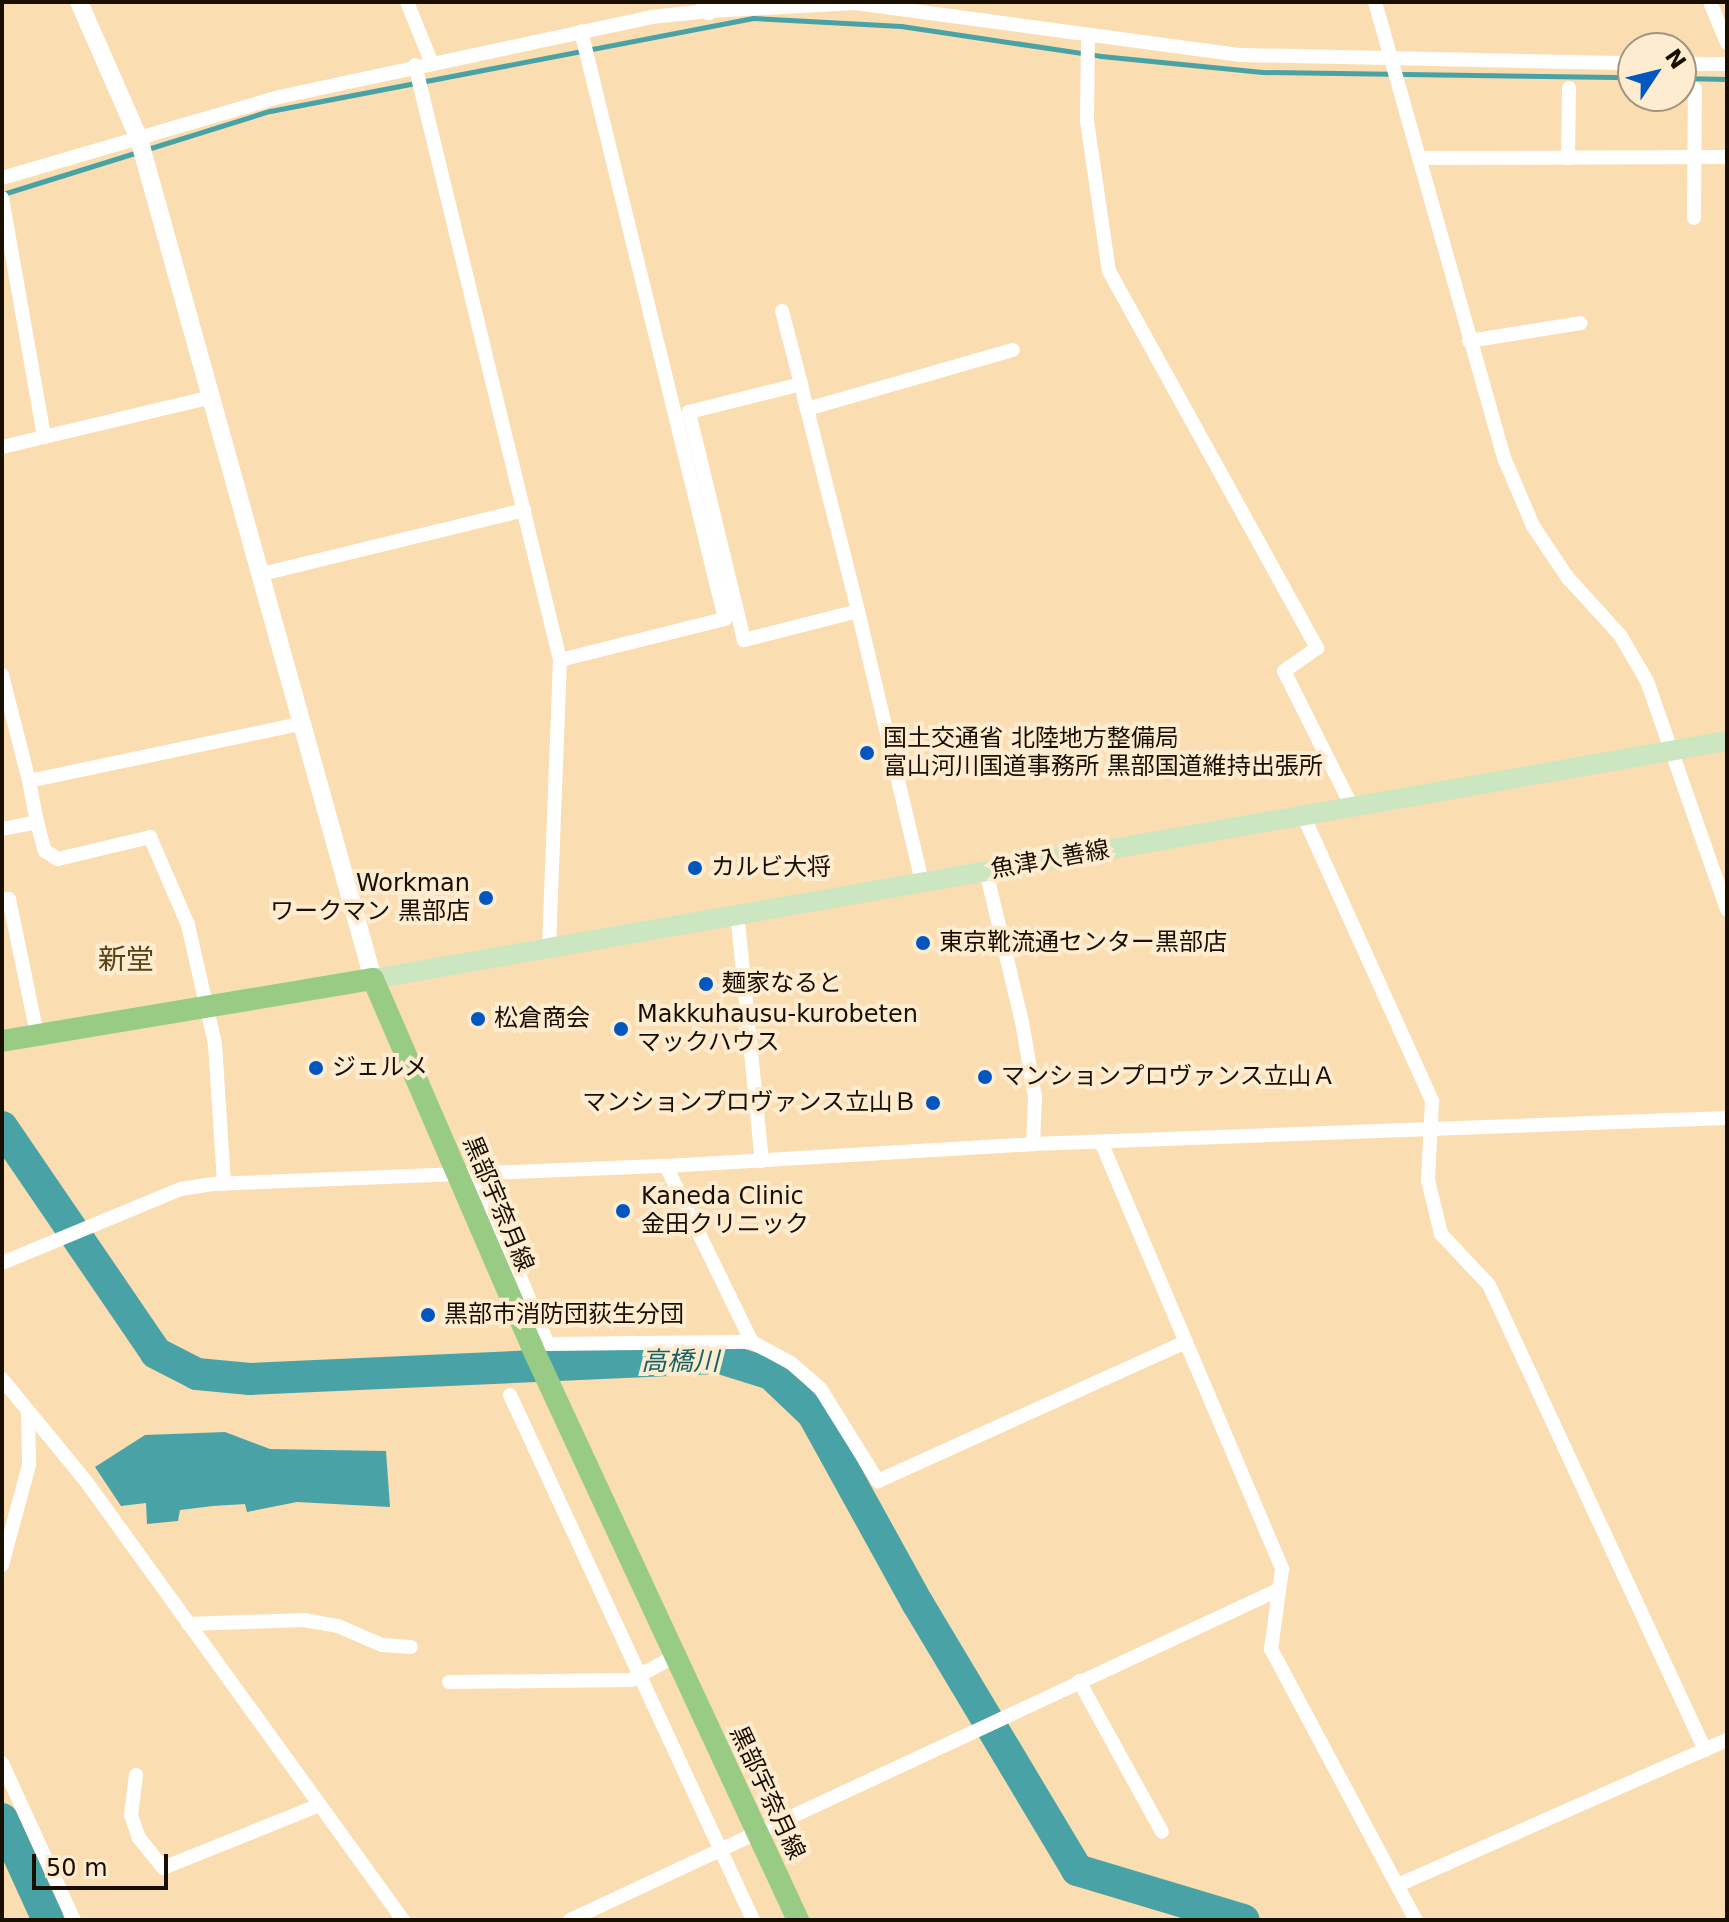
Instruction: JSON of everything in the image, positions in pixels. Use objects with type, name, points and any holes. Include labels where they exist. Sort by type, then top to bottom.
[{"type":"main road","name":"魚津入善線","points":[[373,979],[549,950],[737,912],[1727,741]]},
{"type":"main road","points":[[2,1041],[373,979]]},
{"type":"main road","name":"黒部宇奈月線","points":[[373,979],[466,1173],[675,1656],[798,1920]]},
{"type":"street","points":[[79,2],[139,139],[373,979]]},
{"type":"street","points":[[407,2],[431,61]]},
{"type":"street","points":[[2,178],[279,97],[431,61],[707,6],[855,2],[1088,38],[1241,55],[1392,61],[1617,63]]},
{"type":"street","points":[[1375,2],[1505,460],[1533,526],[1568,578],[1620,635],[1647,681],[1669,751],[1727,909]]},
{"type":"street","points":[[1710,2],[1727,43]]},
{"type":"street","points":[[560,660],[725,619],[581,31]]},
{"type":"street","points":[[1088,38],[1087,121],[1109,271],[1317,648],[1284,671],[1352,807]]},
{"type":"street","points":[[1697,64],[1727,64]]},
{"type":"street","points":[[415,65],[560,660],[549,950]]},
{"type":"street","points":[[1568,158],[1569,88]]},
{"type":"street","points":[[1694,218],[1695,112]]},
{"type":"street","points":[[1419,158],[1727,157]]},
{"type":"street","points":[[2,198],[44,437]]},
{"type":"street","points":[[782,311],[922,882]]},
{"type":"street","points":[[1469,341],[1581,323]]},
{"type":"street","points":[[807,409],[1013,350]]},
{"type":"street","points":[[801,384],[689,412],[744,640],[858,611]]},
{"type":"street","points":[[2,447],[212,397]]},
{"type":"street","points":[[262,574],[524,510]]},
{"type":"street","points":[[2,675],[45,851],[58,859],[150,837],[179,898],[215,1044],[224,1184]]},
{"type":"street","points":[[29,781],[304,723]]},
{"type":"street","points":[[1303,815],[1432,1101],[1428,1129],[1428,1180],[1441,1234],[1489,1285],[1705,1750]]},
{"type":"street","points":[[2,829],[37,822]]},
{"type":"street","points":[[986,871],[1022,1022],[1035,1097],[1033,1144]]},
{"type":"street","points":[[2,900],[9,899],[37,1034]]},
{"type":"street","points":[[737,912],[762,1161]]},
{"type":"street","points":[[2,1263],[181,1189],[224,1184],[666,1166],[1033,1144],[1727,1118]]},
{"type":"street","points":[[1101,1142],[1282,1569],[1276,1591],[1271,1649],[1416,1920]]},
{"type":"street","points":[[666,1166],[752,1342]]},
{"type":"street","points":[[466,1173],[548,1344],[752,1342],[791,1363],[820,1388],[878,1481],[1186,1342]]},
{"type":"street","points":[[2,1379],[188,1624],[317,1806],[403,1920]]},
{"type":"street","points":[[510,1395],[753,1920]]},
{"type":"street","points":[[2,1565],[29,1465],[28,1411]]},
{"type":"street","points":[[570,1920],[1276,1591]]},
{"type":"street","points":[[188,1624],[304,1620],[338,1626],[382,1645],[411,1647]]},
{"type":"street","points":[[449,1682],[631,1680],[675,1656]]},
{"type":"street","points":[[1079,1681],[1162,1832]]},
{"type":"street","points":[[1398,1885],[1727,1740]]},
{"type":"street","points":[[2,1763],[74,1920]]},
{"type":"street","points":[[136,1775],[131,1815],[139,1838],[163,1868],[317,1806]]},
{"type":"water","points":[[225,1432],[270,1449],[386,1451],[390,1507],[297,1502],[247,1512],[245,1504],[213,1506],[180,1510],[178,1521],[147,1524],[146,1503],[121,1506],[95,1467],[145,1435]]},
{"type":"waterway","points":[[3,194],[270,111],[753,18],[901,26],[1101,56],[1262,72],[1617,77]]},
{"type":"waterway","points":[[1697,78],[1727,79]]},
{"type":"waterway","name":"高橋川","points":[[2,1127],[156,1353],[197,1374],[250,1379],[720,1358],[771,1374],[813,1414],[918,1604],[1077,1870],[1244,1920]]},
{"type":"waterway","points":[[2,1819],[48,1920]]},
{"type":"place","name":"国土交通省 北陸地方整備局 富山河川国道事務所 黒部国道維持出張所","points":[[867,753]]},
{"type":"place","name":"カルビ大将","points":[[695,868]]},
{"type":"place","name":"Workman ワークマン 黒部店","points":[[486,898]]},
{"type":"place","name":"東京靴流通センター黒部店","points":[[923,943]]},
{"type":"place","name":"麺家なると","points":[[706,984]]},
{"type":"place","name":"松倉商会","points":[[478,1019]]},
{"type":"place","name":"Makkuhausu-kurobeten マックハウス","points":[[621,1029]]},
{"type":"place","name":"ジェルメ","points":[[316,1068]]},
{"type":"place","name":"マンションプロヴァンス立山Ａ","points":[[985,1077]]},
{"type":"place","name":"マンションプロヴァンス立山Ｂ","points":[[933,1103]]},
{"type":"place","name":"Kaneda Clinic 金田クリニック","points":[[623,1211]]},
{"type":"place","name":"黒部市消防団荻生分団","points":[[428,1315]]},
{"type":"district","name":"新堂","points":[[126,960]]}]
